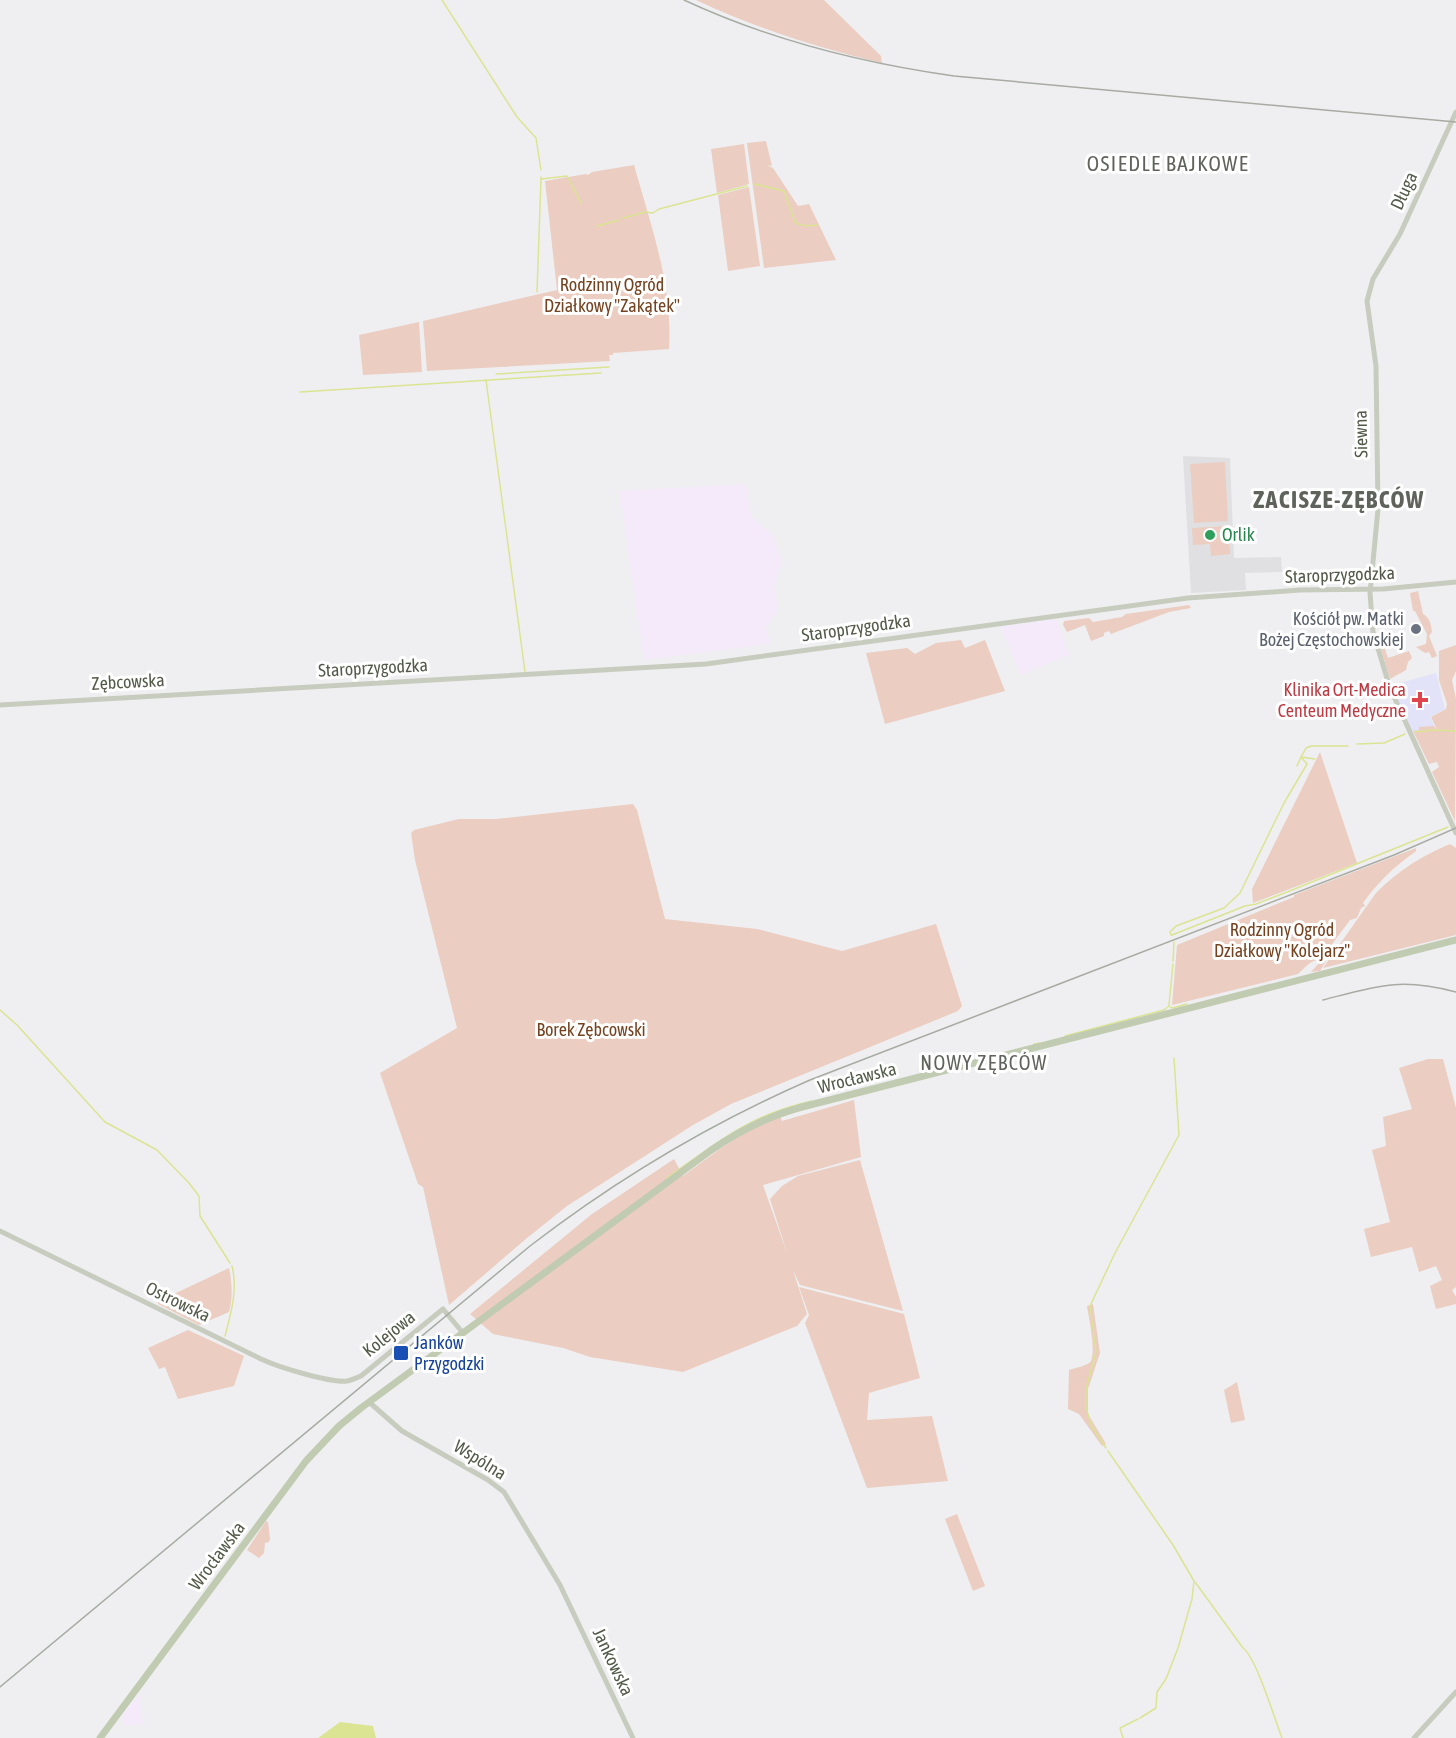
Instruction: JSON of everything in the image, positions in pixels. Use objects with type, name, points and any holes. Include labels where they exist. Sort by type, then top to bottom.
[{"type":"main road","name":"Wrocławska","points":[[100,1738],[306,1461],[339,1426],[710,1150],[740,1131],[765,1119],[802,1107],[1456,940]]},
{"type":"street","name":"Długa","points":[[1374,279],[1404,226],[1456,112]]},
{"type":"street","name":"Siewna","points":[[1374,279],[1368,293],[1367,308],[1374,341],[1376,366],[1378,509],[1370,590],[1372,632],[1388,681],[1456,833]]},
{"type":"street","name":"Staroprzygodzka","points":[[258,690],[706,664],[1188,598],[1300,590],[1370,590],[1456,582]]},
{"type":"street","name":"Zębcowska","points":[[0,705],[258,690]]},
{"type":"street","name":"Ostrowska","points":[[0,1231],[270,1363],[336,1380],[350,1380]]},
{"type":"street","name":"Kolejowa","points":[[350,1380],[364,1374],[445,1309],[463,1333]]},
{"type":"street","name":"Wspólna","points":[[369,1402],[402,1431],[500,1488],[567,1599]]},
{"type":"street","name":"Jankowska","points":[[567,1599],[633,1738]]},
{"type":"street","points":[[1414,1738],[1456,1692]]},
{"type":"shaded area","points":[[1183,456],[1230,458],[1234,558],[1281,557],[1282,572],[1245,573],[1246,590],[1191,593]]},
{"type":"shaded area","points":[[746,484],[751,516],[772,534],[782,563],[774,585],[778,609],[766,628],[770,644],[644,660],[620,491]]},
{"type":"shaded area","points":[[1056,619],[1069,655],[1021,675],[1001,627]]},
{"type":"shaded area","name":"Klinika Ort-Medica Centeum Medyczne","points":[[1436,673],[1445,709],[1430,717],[1436,730],[1411,731],[1390,686]]},
{"type":"shaded area","points":[[139,1694],[143,1724],[125,1726],[123,1714]]},
{"type":"shaded area","points":[[340,1722],[373,1726],[376,1738],[318,1738]]},
{"type":"green space","points":[[696,0],[824,0],[881,56],[882,63],[787,36],[741,20]]},
{"type":"green space","points":[[766,141],[772,166],[767,165],[773,168],[798,206],[809,204],[836,260],[764,268],[747,143]]},
{"type":"green space","points":[[744,144],[749,184],[717,193],[711,149]]},
{"type":"green space","name":"Rodzinny Ogród Działkowy \"Zakątek\"","points":[[634,165],[654,233],[664,279],[668,302],[669,349],[613,353],[609,355],[610,361],[427,371],[423,321],[557,290],[545,181]]},
{"type":"green space","points":[[749,187],[760,266],[728,271],[718,195]]},
{"type":"green space","points":[[419,322],[422,372],[363,375],[359,335]]},
{"type":"green space","points":[[1225,462],[1228,521],[1194,523],[1190,464]]},
{"type":"green space","name":"Orlik","points":[[1228,526],[1230,554],[1211,556],[1210,544],[1193,545],[1192,528]]},
{"type":"green space","points":[[1418,591],[1423,614],[1429,619],[1431,626],[1432,632],[1429,636],[1437,656],[1432,658],[1429,652],[1425,653],[1416,647],[1426,644],[1427,634],[1413,611],[1410,593]]},
{"type":"green space","points":[[1189,605],[1191,608],[1169,612],[1111,634],[1109,631],[1104,633],[1104,636],[1091,641],[1085,625],[1067,632],[1063,625],[1064,621],[1089,618],[1093,622],[1122,617],[1126,614]]},
{"type":"green space","points":[[961,640],[965,648],[985,640],[1005,691],[885,724],[866,653],[907,648],[915,654],[936,643]]},
{"type":"green space","points":[[1379,643],[1383,643],[1388,658],[1409,651],[1412,658],[1406,670],[1390,679]]},
{"type":"green space","points":[[1456,645],[1456,671],[1452,680],[1456,699],[1455,821],[1432,772],[1439,767],[1437,762],[1429,764],[1413,731],[1419,730],[1419,727],[1434,726],[1437,730],[1431,717],[1446,709],[1447,704],[1439,680],[1439,651]]},
{"type":"green space","points":[[1320,752],[1357,863],[1253,903],[1252,889]]},
{"type":"green space","name":"Borek Zębcowski","points":[[633,804],[637,810],[665,919],[757,929],[842,951],[936,924],[962,1006],[958,1011],[731,1104],[693,1125],[567,1206],[449,1305],[423,1187],[418,1184],[380,1073],[457,1028],[415,860],[411,833],[414,830],[459,819],[496,819]]},
{"type":"green space","name":"Rodzinny Ogród Działkowy \"Kolejarz\"","points":[[1450,844],[1456,848],[1456,935],[1323,968],[1376,893],[1410,865]]},
{"type":"green space","name":"Rodzinny Ogród Działkowy \"Kolejarz\"","points":[[1416,848],[1416,851],[1387,875],[1369,895],[1357,918],[1350,920],[1324,955],[1323,960],[1326,961],[1320,971],[1311,972],[1320,962],[1322,963],[1322,960],[1315,960],[1298,974],[1172,1005],[1177,945],[1294,897],[1294,895]]},
{"type":"green space","points":[[1428,1059],[1443,1059],[1456,1108],[1456,1287],[1452,1290],[1456,1297],[1456,1304],[1436,1309],[1430,1286],[1442,1280],[1436,1266],[1419,1272],[1412,1247],[1371,1257],[1364,1229],[1390,1222],[1372,1150],[1386,1146],[1383,1117],[1412,1109],[1399,1068]]},
{"type":"green space","points":[[854,1100],[861,1157],[763,1185],[788,1256],[770,1199],[782,1186],[798,1176],[860,1160],[903,1311],[800,1285],[793,1270],[807,1314],[797,1326],[683,1372],[590,1357],[563,1348],[493,1334],[470,1314],[592,1214],[674,1159],[683,1176],[729,1143],[767,1121],[780,1116],[782,1121]]},
{"type":"green space","points":[[229,1268],[232,1290],[229,1312],[199,1325],[158,1304],[159,1301]]},
{"type":"green space","points":[[799,1287],[904,1314],[920,1378],[869,1393],[867,1420],[932,1416],[948,1481],[867,1488],[805,1323],[809,1315]]},
{"type":"green space","points":[[1093,1304],[1100,1353],[1088,1389],[1088,1414],[1106,1444],[1102,1446],[1079,1414],[1068,1409],[1069,1370],[1091,1361],[1092,1334],[1087,1306]]},
{"type":"green space","points":[[188,1330],[244,1356],[234,1386],[178,1399],[165,1367],[159,1369],[148,1348]]},
{"type":"green space","points":[[1237,1382],[1245,1420],[1231,1423],[1224,1390]]},
{"type":"green space","points":[[957,1514],[985,1586],[973,1591],[945,1519]]},
{"type":"green space","points":[[266,1521],[270,1539],[265,1543],[264,1553],[259,1558],[247,1550]]},
{"type":"waterway","points":[[442,0],[517,117],[536,138],[541,170]]},
{"type":"waterway","points":[[541,177],[541,179],[567,176],[581,203]]},
{"type":"waterway","points":[[537,292],[541,179]]},
{"type":"waterway","points":[[754,184],[784,191],[795,222],[809,226],[817,225]]},
{"type":"waterway","points":[[623,218],[645,212],[653,213],[659,209],[747,186]]},
{"type":"waterway","points":[[597,226],[619,220]]},
{"type":"waterway","points":[[496,374],[609,367]]},
{"type":"waterway","points":[[300,392],[601,373]]},
{"type":"waterway","points":[[486,380],[525,672]]},
{"type":"waterway","points":[[1415,732],[1456,731]]},
{"type":"waterway","points":[[1357,744],[1384,743],[1405,734]]},
{"type":"waterway","points":[[1171,935],[1170,932],[1176,926],[1224,908],[1240,893],[1284,803],[1307,764],[1301,757],[1306,748],[1348,746]]},
{"type":"waterway","points":[[1297,766],[1301,757],[1315,759]]},
{"type":"waterway","points":[[1172,935],[1287,892],[1448,827]]},
{"type":"waterway","points":[[1173,961],[1174,942]]},
{"type":"waterway","points":[[1169,1005],[1173,964]]},
{"type":"waterway","points":[[1065,1036],[1164,1010],[1169,1006],[1172,1008],[1187,1004]]},
{"type":"waterway","points":[[0,1010],[17,1025],[105,1122],[157,1150],[189,1183],[199,1196],[200,1216],[230,1263]]},
{"type":"waterway","points":[[1034,1044],[1040,1043]]},
{"type":"waterway","points":[[1106,1448],[1091,1425],[1086,1407],[1086,1389],[1096,1352],[1090,1306],[1115,1253],[1179,1135],[1174,1058]]},
{"type":"waterway","points":[[667,1178],[735,1131],[770,1114],[812,1101]]},
{"type":"waterway","points":[[225,1336],[234,1292],[232,1266]]},
{"type":"waterway","points":[[1108,1451],[1173,1545],[1194,1581],[1192,1599],[1178,1648],[1166,1679],[1157,1692],[1156,1708],[1140,1718]]},
{"type":"waterway","points":[[1195,1582],[1254,1663],[1282,1738]]},
{"type":"waterway","points":[[1123,1738],[1120,1728],[1138,1719]]},
{"type":"railway","points":[[684,0],[749,27],[816,48],[919,71],[1456,122]]},
{"type":"railway","points":[[0,1687],[530,1246],[596,1198],[665,1154],[736,1115],[810,1080],[1394,855],[1456,828]]},
{"type":"railway","points":[[1323,1000],[1374,987],[1404,984],[1436,987],[1456,992]]},
{"type":"place","name":"Orlik","points":[[1210,535]]},
{"type":"place","name":"Kościół pw. Matki Bożej Częstochowskiej","points":[[1416,629]]},
{"type":"place","name":"Klinika Ort-Medica Centeum Medyczne","points":[[1420,700]]},
{"type":"place","name":"Janków Przygodzki","points":[[401,1353]]},
{"type":"district","name":"OSIEDLE BAJKOWE","points":[[1168,164]]},
{"type":"district","name":"ZACISZE-ZĘBCÓW","points":[[1339,500]]},
{"type":"district","name":"NOWY ZĘBCÓW","points":[[984,1063]]}]
